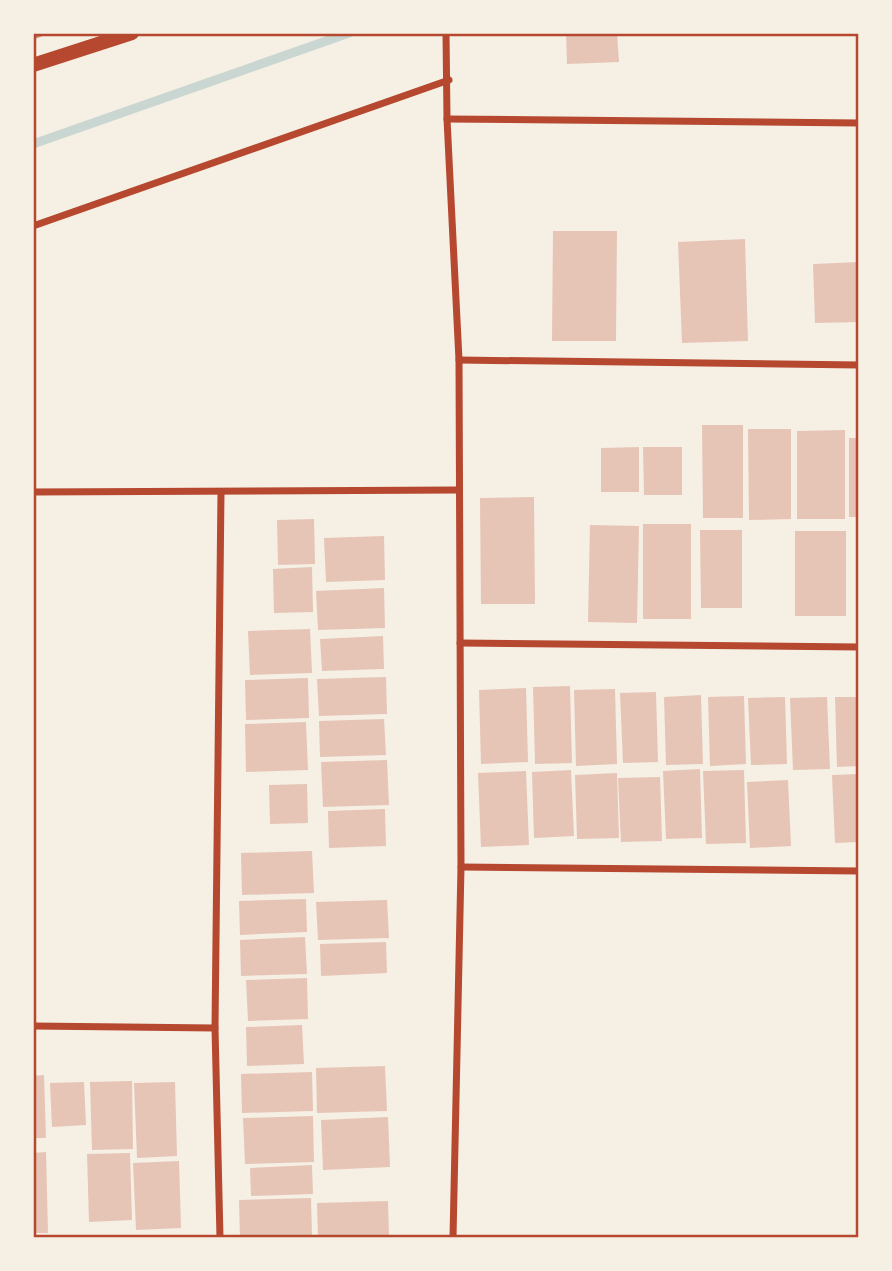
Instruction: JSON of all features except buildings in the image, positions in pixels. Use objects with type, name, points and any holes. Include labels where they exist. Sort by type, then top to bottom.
[{"type":"main road","points":[[33,65],[132,33]]},
{"type":"street","points":[[446,33],[449,80],[447,119],[459,360],[461,867],[453,1238]]},
{"type":"street","points":[[33,226],[449,80]]},
{"type":"street","points":[[447,119],[859,123]]},
{"type":"street","points":[[459,360],[859,365]]},
{"type":"street","points":[[33,492],[458,490]]},
{"type":"street","points":[[220,1238],[215,1028],[221,492]]},
{"type":"street","points":[[460,643],[859,647]]},
{"type":"street","points":[[461,867],[859,871]]},
{"type":"street","points":[[33,1026],[215,1028]]},
{"type":"waterway","points":[[33,144],[349,33]]},
{"type":"railway","points":[[33,37],[44,33]]}]
